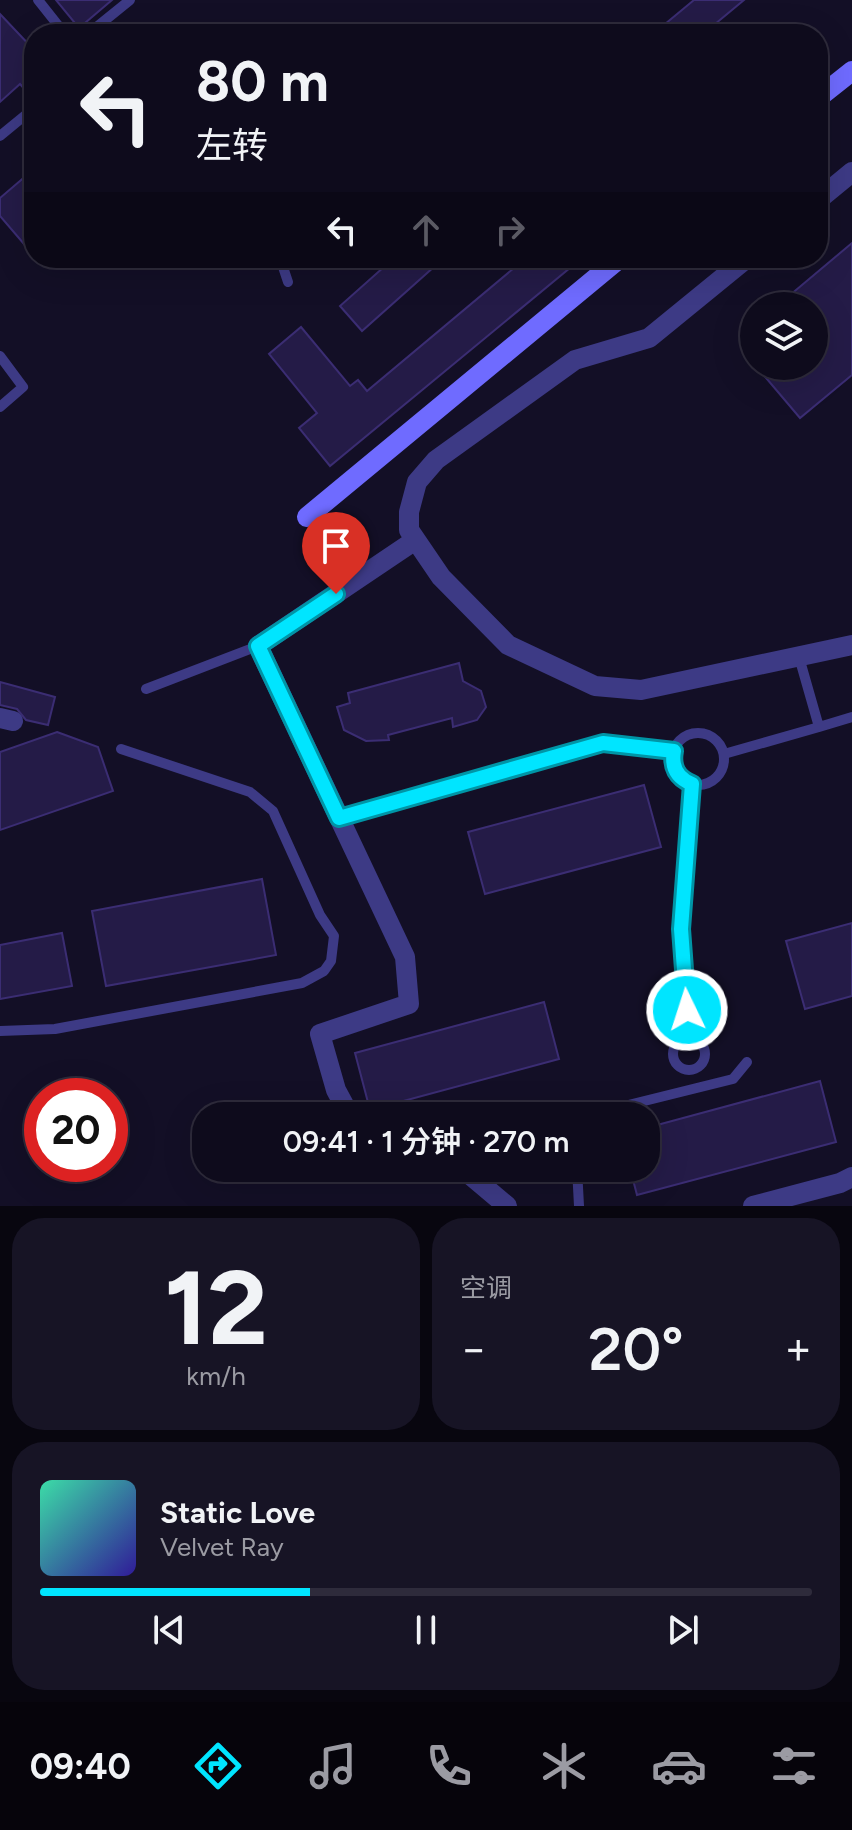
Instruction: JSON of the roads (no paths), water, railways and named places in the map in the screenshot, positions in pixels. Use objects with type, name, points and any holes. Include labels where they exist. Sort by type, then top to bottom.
[{"type":"street","points":[[828,90],[852,71]]},
{"type":"street","points":[[828,192],[852,172]]},
{"type":"street","points":[[307,517],[608,268]]},
{"type":"street","points":[[735,268],[649,338],[575,360],[436,460],[417,482],[412,497],[409,530],[441,577],[508,645],[595,686],[641,690],[852,645]]},
{"type":"street","points":[[342,1102],[320,1034],[409,1004],[405,957],[258,646],[414,541]]},
{"type":"street","points":[[753,1206],[852,1177]]},
{"type":"street","points":[[479,1182],[507,1206]]},
{"type":"lane","points":[[38,0],[57,24]]},
{"type":"lane","points":[[100,24],[130,0]]},
{"type":"lane","points":[[0,136],[24,116]]},
{"type":"lane","points":[[283,268],[288,282]]},
{"type":"lane","points":[[0,356],[23,387],[0,407]]},
{"type":"lane","points":[[146,689],[258,646]]},
{"type":"lane","points":[[799,657],[819,727]]},
{"type":"lane","points":[[724,754],[852,717]]},
{"type":"lane","points":[[700,733],[715,740],[724,754],[722,771],[701,785],[684,781],[673,768],[674,751],[684,738],[700,733]]},
{"type":"lane","points":[[339,818],[603,743],[674,751]]},
{"type":"lane","points":[[0,1031],[55,1029],[302,983],[324,971],[331,961],[334,936],[320,915],[273,811],[250,792],[121,749]]},
{"type":"lane","points":[[689,1037],[681,929],[692,784]]},
{"type":"lane","points":[[689,1037],[699,1041],[705,1050],[700,1066],[690,1070],[680,1068],[672,1054],[675,1044],[689,1037]]},
{"type":"lane","points":[[636,1102],[733,1079],[747,1062]]},
{"type":"lane","points":[[690,1070],[691,1087]]},
{"type":"lane","points":[[578,1182],[579,1206]]}]
